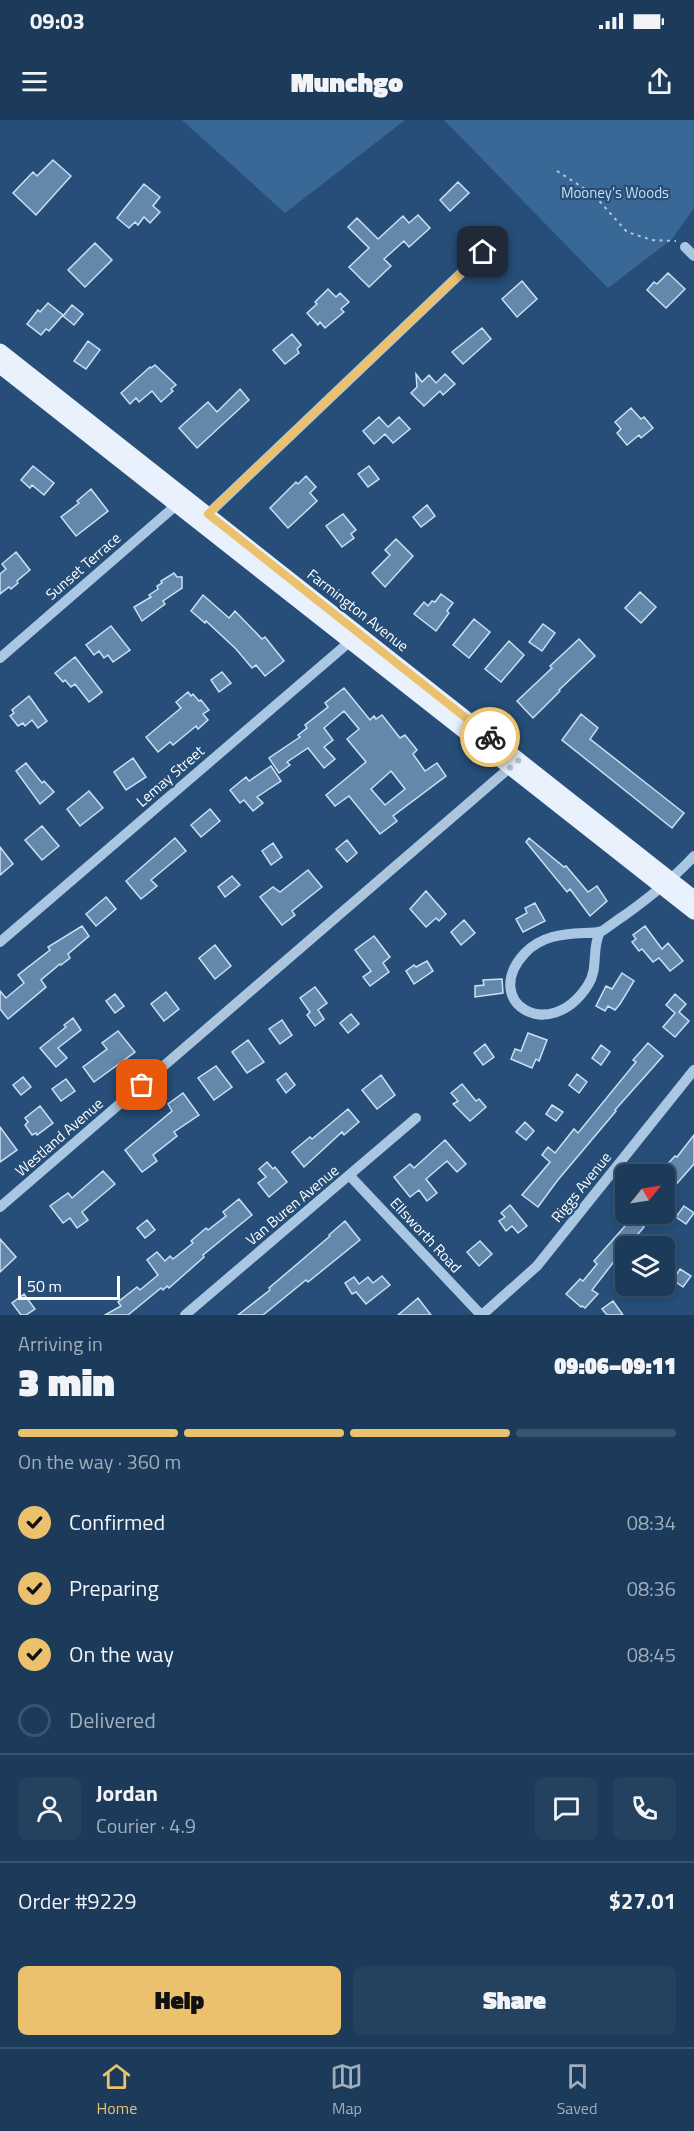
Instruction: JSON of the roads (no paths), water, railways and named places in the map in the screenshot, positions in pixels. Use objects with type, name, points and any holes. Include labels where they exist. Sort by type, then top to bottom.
[{"type":"main road","name":"Farmington Avenue","points":[[0,351],[182,501]]},
{"type":"main road","name":"Farmington Avenue","points":[[0,366],[204,518],[667,883],[694,912]]},
{"type":"main road","name":"Farmington Avenue","points":[[667,883],[694,898]]},
{"type":"street","points":[[204,518],[500,236]]},
{"type":"street","points":[[685,248],[694,256]]},
{"type":"street","name":"Sunset Terrace","points":[[0,658],[182,501]]},
{"type":"street","name":"Lemay Street","points":[[0,942],[354,638]]},
{"type":"street","name":"Westland Avenue","points":[[0,1207],[515,764]]},
{"type":"street","points":[[600,932],[595,947],[595,967],[592,978],[573,1004],[561,1011],[539,1015],[527,1012],[518,1004],[512,994],[512,975],[520,959],[530,948],[544,939],[559,935],[600,932],[667,883],[694,856]]},
{"type":"street","name":"Riggs Avenue","points":[[482,1315],[537,1266],[694,1070]]},
{"type":"street","name":"Van Buren Avenue","points":[[185,1315],[416,1118]]},
{"type":"street","name":"Ellsworth Road","points":[[350,1176],[482,1315]]},
{"type":"park label","name":"Mooney's Woods","points":[[615,192]]}]
